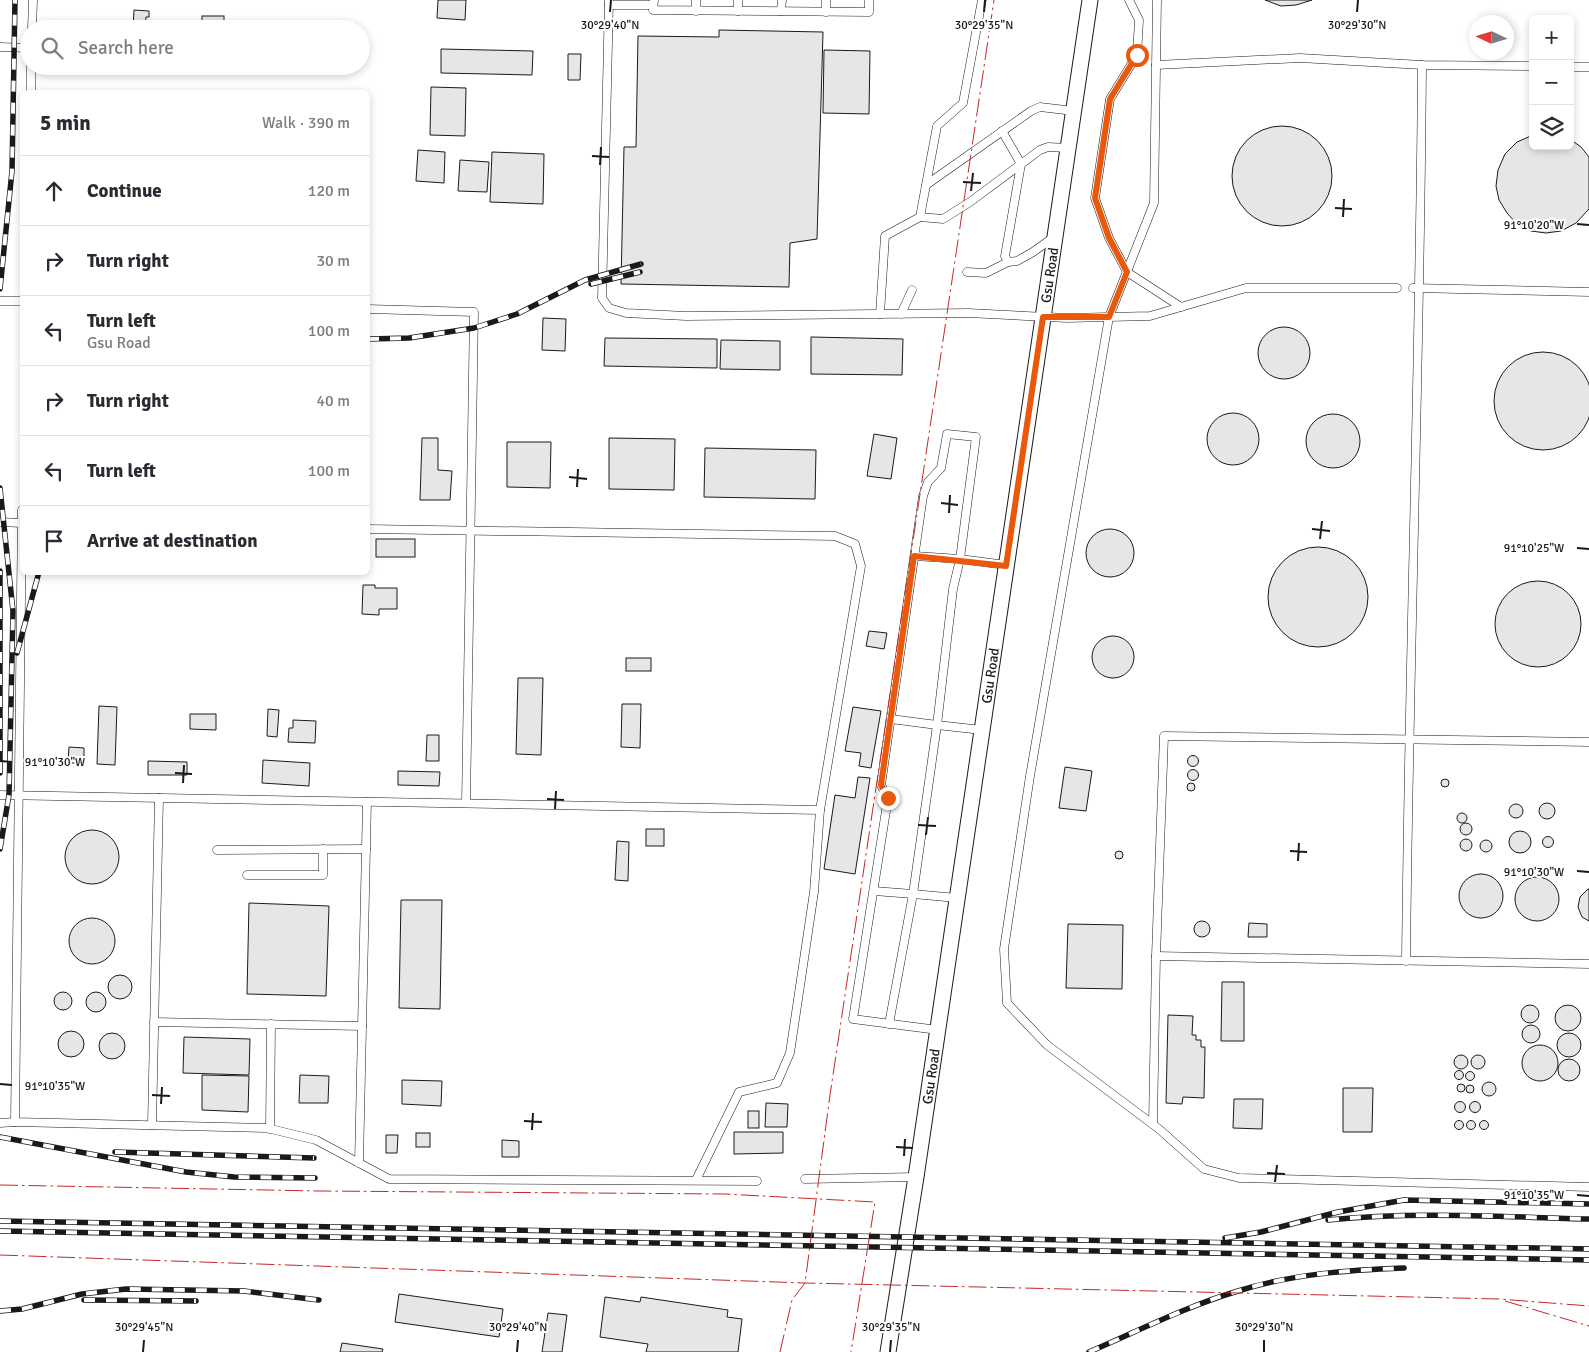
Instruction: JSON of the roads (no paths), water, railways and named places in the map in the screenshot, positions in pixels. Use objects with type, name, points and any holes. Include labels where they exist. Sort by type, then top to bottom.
[{"type":"street","name":"Gsu Road","points":[[888,1352],[938,1030],[1090,0]]},
{"type":"lane","points":[[32,20],[33,0]]},
{"type":"lane","points":[[696,0],[696,10]]},
{"type":"lane","points":[[738,0],[738,11]]},
{"type":"lane","points":[[781,11],[782,0]]},
{"type":"lane","points":[[826,0],[826,12]]},
{"type":"lane","points":[[869,0],[869,12],[653,10],[654,3],[609,3],[602,298],[609,308],[626,313],[686,316],[880,314],[968,314],[1043,317],[1150,316],[1246,288],[1397,288]]},
{"type":"lane","points":[[920,217],[937,126],[962,104],[982,0]]},
{"type":"lane","points":[[1129,0],[1139,20],[1137,55],[1110,99],[1095,198],[1109,238],[1127,272],[1182,307]]},
{"type":"lane","points":[[1157,0],[1154,203],[1109,317],[1030,776],[1004,949],[1007,1003],[1047,1045],[1153,1124],[1204,1169],[1239,1178],[1589,1187]]},
{"type":"lane","points":[[0,47],[20,48]]},
{"type":"lane","points":[[1156,65],[1300,58],[1422,64],[1529,66]]},
{"type":"lane","points":[[1406,961],[1408,740],[1422,64]]},
{"type":"lane","points":[[1574,67],[1589,67]]},
{"type":"lane","points":[[31,75],[31,90]]},
{"type":"lane","points":[[926,185],[1031,111],[1040,107],[1074,110]]},
{"type":"lane","points":[[1002,131],[1021,164],[1005,256],[1008,262]]},
{"type":"lane","points":[[880,314],[885,236],[920,217],[943,219],[1048,147],[1068,148]]},
{"type":"lane","points":[[967,272],[986,273],[1008,262],[1017,261],[1055,236]]},
{"type":"lane","points":[[1417,288],[1589,292]]},
{"type":"lane","points":[[901,314],[912,290]]},
{"type":"lane","points":[[0,301],[20,301]]},
{"type":"lane","points":[[370,309],[474,312],[466,803]]},
{"type":"lane","points":[[889,1024],[913,894],[937,725],[953,589],[960,560],[976,437],[947,434],[941,468],[928,482],[923,496],[881,785],[888,798],[853,1019],[889,1024],[938,1030]]},
{"type":"lane","points":[[0,522],[20,523]]},
{"type":"lane","points":[[370,529],[835,536],[855,544],[861,566],[820,810],[814,892],[790,1053],[777,1083],[739,1092],[696,1180]]},
{"type":"lane","points":[[914,556],[1006,566]]},
{"type":"lane","points":[[15,1122],[21,575]]},
{"type":"lane","points":[[891,719],[982,730]]},
{"type":"lane","points":[[1153,1124],[1156,956],[1164,736],[1589,742]]},
{"type":"lane","points":[[0,795],[820,810]]},
{"type":"lane","points":[[152,1125],[159,798]]},
{"type":"lane","points":[[359,1163],[367,802]]},
{"type":"lane","points":[[247,875],[323,875],[323,849]]},
{"type":"lane","points":[[217,850],[366,849]]},
{"type":"lane","points":[[874,891],[957,898]]},
{"type":"lane","points":[[1156,956],[1589,964]]},
{"type":"lane","points":[[154,1022],[362,1026]]},
{"type":"lane","points":[[270,1129],[271,1024]]},
{"type":"lane","points":[[0,1122],[270,1129],[316,1140],[389,1179],[757,1181]]},
{"type":"lane","points":[[805,1179],[916,1177]]},
{"type":"railway","points":[[0,289],[12,171],[15,0]]},
{"type":"railway","points":[[370,339],[409,338],[474,328],[517,314],[585,280],[641,264]]},
{"type":"railway","points":[[591,284],[640,272]]},
{"type":"railway","points":[[0,488],[13,611],[9,795],[0,849]]},
{"type":"railway","points":[[0,571],[0,773]]},
{"type":"railway","points":[[17,653],[38,575]]},
{"type":"railway","points":[[0,1137],[186,1172],[234,1177],[315,1178]]},
{"type":"railway","points":[[115,1152],[314,1158]]},
{"type":"railway","points":[[1225,1238],[1261,1232],[1338,1212],[1404,1200],[1589,1204]]},
{"type":"railway","points":[[1328,1220],[1426,1215],[1589,1219]]},
{"type":"railway","points":[[0,1221],[1589,1249]]},
{"type":"railway","points":[[0,1231],[1589,1260]]},
{"type":"railway","points":[[1089,1352],[1200,1304],[1258,1285],[1320,1274],[1404,1268]]},
{"type":"railway","points":[[0,1311],[22,1309],[82,1294],[126,1289],[244,1291],[319,1300]]},
{"type":"railway","points":[[84,1300],[196,1301]]}]
